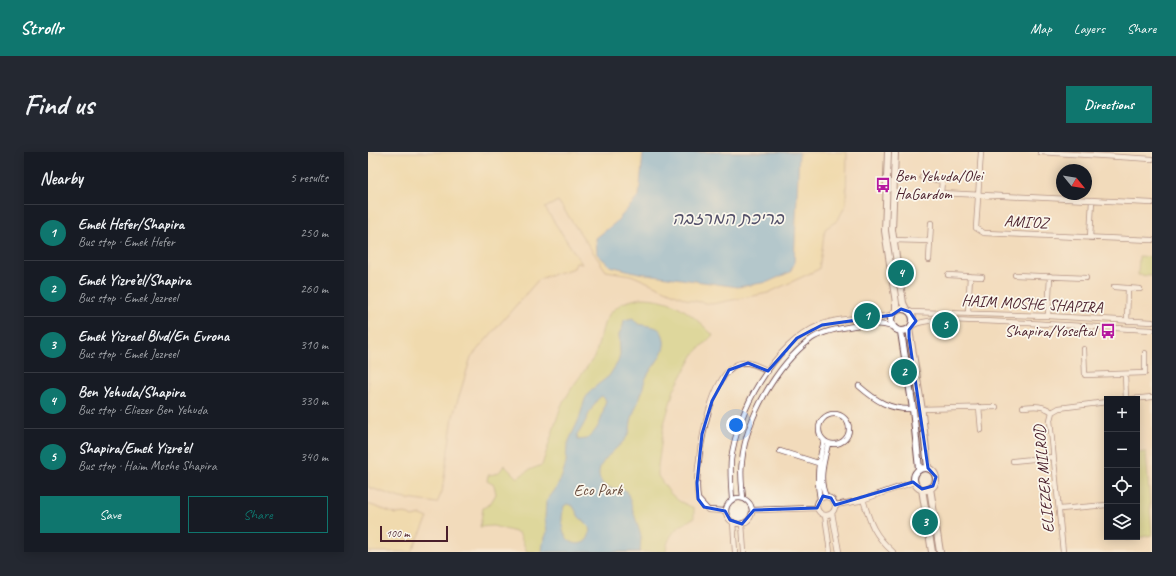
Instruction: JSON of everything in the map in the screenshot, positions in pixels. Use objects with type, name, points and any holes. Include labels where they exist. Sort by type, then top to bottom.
[{"type":"main road","points":[[888,152],[885,231],[896,303],[891,321],[893,327],[901,332],[913,409],[919,469],[914,476],[914,482],[917,487],[922,489],[930,488],[935,484],[936,477],[934,472],[928,468],[919,469]]},
{"type":"main road","points":[[895,152],[892,240],[903,303],[914,317],[911,327],[928,468]]},
{"type":"main road","points":[[894,313],[908,311]]},
{"type":"main road","points":[[901,332],[911,327]]},
{"type":"main road","points":[[930,488],[940,552]]},
{"type":"main road","points":[[922,489],[932,552]]},
{"type":"street","name":"AMI'OZ","points":[[981,152],[976,228],[979,231],[1090,238],[1152,240]]},
{"type":"street","points":[[1040,152],[1152,159]]},
{"type":"street","points":[[922,177],[942,181],[942,193],[1056,198]]},
{"type":"street","points":[[1090,238],[1092,200],[1152,203]]},
{"type":"street","points":[[929,260],[931,223]]},
{"type":"street","points":[[892,240],[930,241]]},
{"type":"street","points":[[1015,274],[1086,278]]},
{"type":"street","points":[[948,275],[982,277]]},
{"type":"street","points":[[968,314],[970,276]]},
{"type":"street","points":[[1048,316],[1050,276]]},
{"type":"street","points":[[1114,287],[1140,289]]},
{"type":"street","points":[[1127,321],[1128,288]]},
{"type":"street","name":"HAIM MOSHE SHAPIRA","points":[[908,311],[1048,316],[1152,322]]},
{"type":"street","points":[[732,499],[743,498],[751,504],[753,510],[750,519],[742,524],[733,522],[728,518],[726,511],[727,506],[732,499],[731,461],[736,434],[745,409],[768,371],[788,348],[808,331],[835,321],[894,313]]},
{"type":"street","name":"HAIM MOSHE SHAPIRA","points":[[911,327],[919,322],[971,321],[1152,330]]},
{"type":"street","points":[[743,498],[741,462],[750,425],[768,389],[791,360],[811,339],[824,333],[870,324],[882,323],[893,327]]},
{"type":"street","points":[[1084,349],[1085,375],[1145,373],[1145,353]]},
{"type":"street","points":[[726,511],[708,510],[698,499],[698,460],[707,415],[725,375],[734,365],[748,363],[768,371]]},
{"type":"street","points":[[1125,374],[1126,396]]},
{"type":"street","points":[[859,386],[880,403],[902,410],[913,409]]},
{"type":"street","points":[[1140,398],[1152,397]]},
{"type":"street","name":"ELIEZER MILROD","points":[[1064,552],[1053,457],[1050,420],[1052,412],[1059,408],[1104,402]]},
{"type":"street","points":[[1023,407],[1036,406],[1047,408],[1052,412]]},
{"type":"street","points":[[979,407],[981,430]]},
{"type":"street","points":[[922,410],[996,407]]},
{"type":"street","points":[[826,442],[837,444],[842,442],[848,434],[848,423],[841,415],[831,414],[822,419],[818,429],[819,434],[826,442],[823,466],[823,485],[826,496],[833,500],[835,505],[832,512],[839,552]]},
{"type":"street","points":[[817,508],[820,499],[817,487],[818,463],[826,442]]},
{"type":"street","points":[[780,451],[818,463]]},
{"type":"street","points":[[1013,461],[1053,457]]},
{"type":"street","points":[[835,505],[863,499],[914,482]]},
{"type":"street","points":[[820,499],[826,496]]},
{"type":"street","points":[[863,499],[872,529],[883,543],[893,552]]},
{"type":"street","points":[[1060,509],[1104,505]]},
{"type":"street","points":[[753,510],[817,508]]},
{"type":"street","points":[[817,508],[820,513],[825,515],[832,512]]},
{"type":"street","points":[[825,515],[830,552]]},
{"type":"street","points":[[733,522],[735,552]]},
{"type":"street","points":[[742,524],[744,552]]},
{"type":"highlighted area","points":[[901,309],[910,312],[916,321],[909,330],[909,337],[928,468],[936,477],[933,486],[922,489],[913,482],[835,505],[831,498],[823,496],[817,508],[754,510],[742,524],[730,520],[725,511],[704,507],[698,499],[697,483],[702,434],[712,401],[729,370],[748,363],[768,371],[797,338],[822,325],[892,315]]},
{"type":"green space","points":[[1139,256],[1152,257],[1152,276],[1138,275]]},
{"type":"green space","name":"Eco Park","points":[[640,298],[663,301],[681,308],[689,313],[713,335],[694,354],[674,390],[664,424],[658,466],[658,476],[670,493],[679,501],[694,508],[694,518],[675,531],[669,540],[666,552],[527,552],[519,533],[493,526],[480,527],[483,508],[490,504],[496,494],[494,485],[487,481],[488,475],[498,473],[504,465],[517,478],[529,470],[542,465],[561,406],[573,386],[595,356],[604,324],[610,313],[622,303]]},
{"type":"green space","points":[[1146,452],[1152,535],[1140,537],[1140,468],[1140,453]]},
{"type":"sand","points":[[368,152],[847,152],[846,204],[838,220],[825,229],[819,269],[768,293],[712,304],[688,300],[631,275],[606,271],[558,201],[545,208],[582,264],[576,263],[574,268],[539,279],[471,357],[453,416],[442,492],[437,503],[400,498],[368,487]]},
{"type":"sand","points":[[368,504],[396,514],[405,513],[412,517],[421,515],[428,518],[411,552],[368,552]]},
{"type":"water","name":"בריכת המרזבה","points":[[645,152],[799,152],[794,264],[790,272],[768,282],[738,287],[639,273],[610,266],[597,254],[596,238],[615,223],[639,196],[643,154]]},
{"type":"water","points":[[633,318],[640,324],[659,329],[664,340],[661,355],[645,380],[631,420],[630,431],[624,440],[603,463],[599,476],[605,486],[627,491],[641,536],[640,552],[542,552],[543,543],[547,532],[545,518],[546,502],[557,487],[562,476],[566,463],[567,445],[579,419],[585,399],[591,390],[609,376],[618,362],[620,355],[619,334],[624,320]],"holes":[[[602,396],[606,400],[602,417],[596,430],[587,439],[578,440],[577,435],[595,403]],[[567,504],[573,506],[579,517],[589,527],[589,535],[586,541],[574,543],[568,539],[564,532],[562,521],[564,506]]]},
{"type":"place","name":"Ben Yehuda/Olei HaGardom","points":[[883,185]]},
{"type":"place","name":"Ben Yehuda/Shapira","points":[[901,273]]},
{"type":"place","name":"Emek Hefer/Shapira","points":[[867,316]]},
{"type":"place","name":"Shapira/Emek Yizre’el","points":[[945,325]]},
{"type":"place","name":"Shapira/Yoseftal","points":[[1108,331]]},
{"type":"place","name":"Emek Yizre’el/Shapira","points":[[904,372]]},
{"type":"place","name":"Emek Yizrael Blvd/En Evrona","points":[[925,522]]}]
